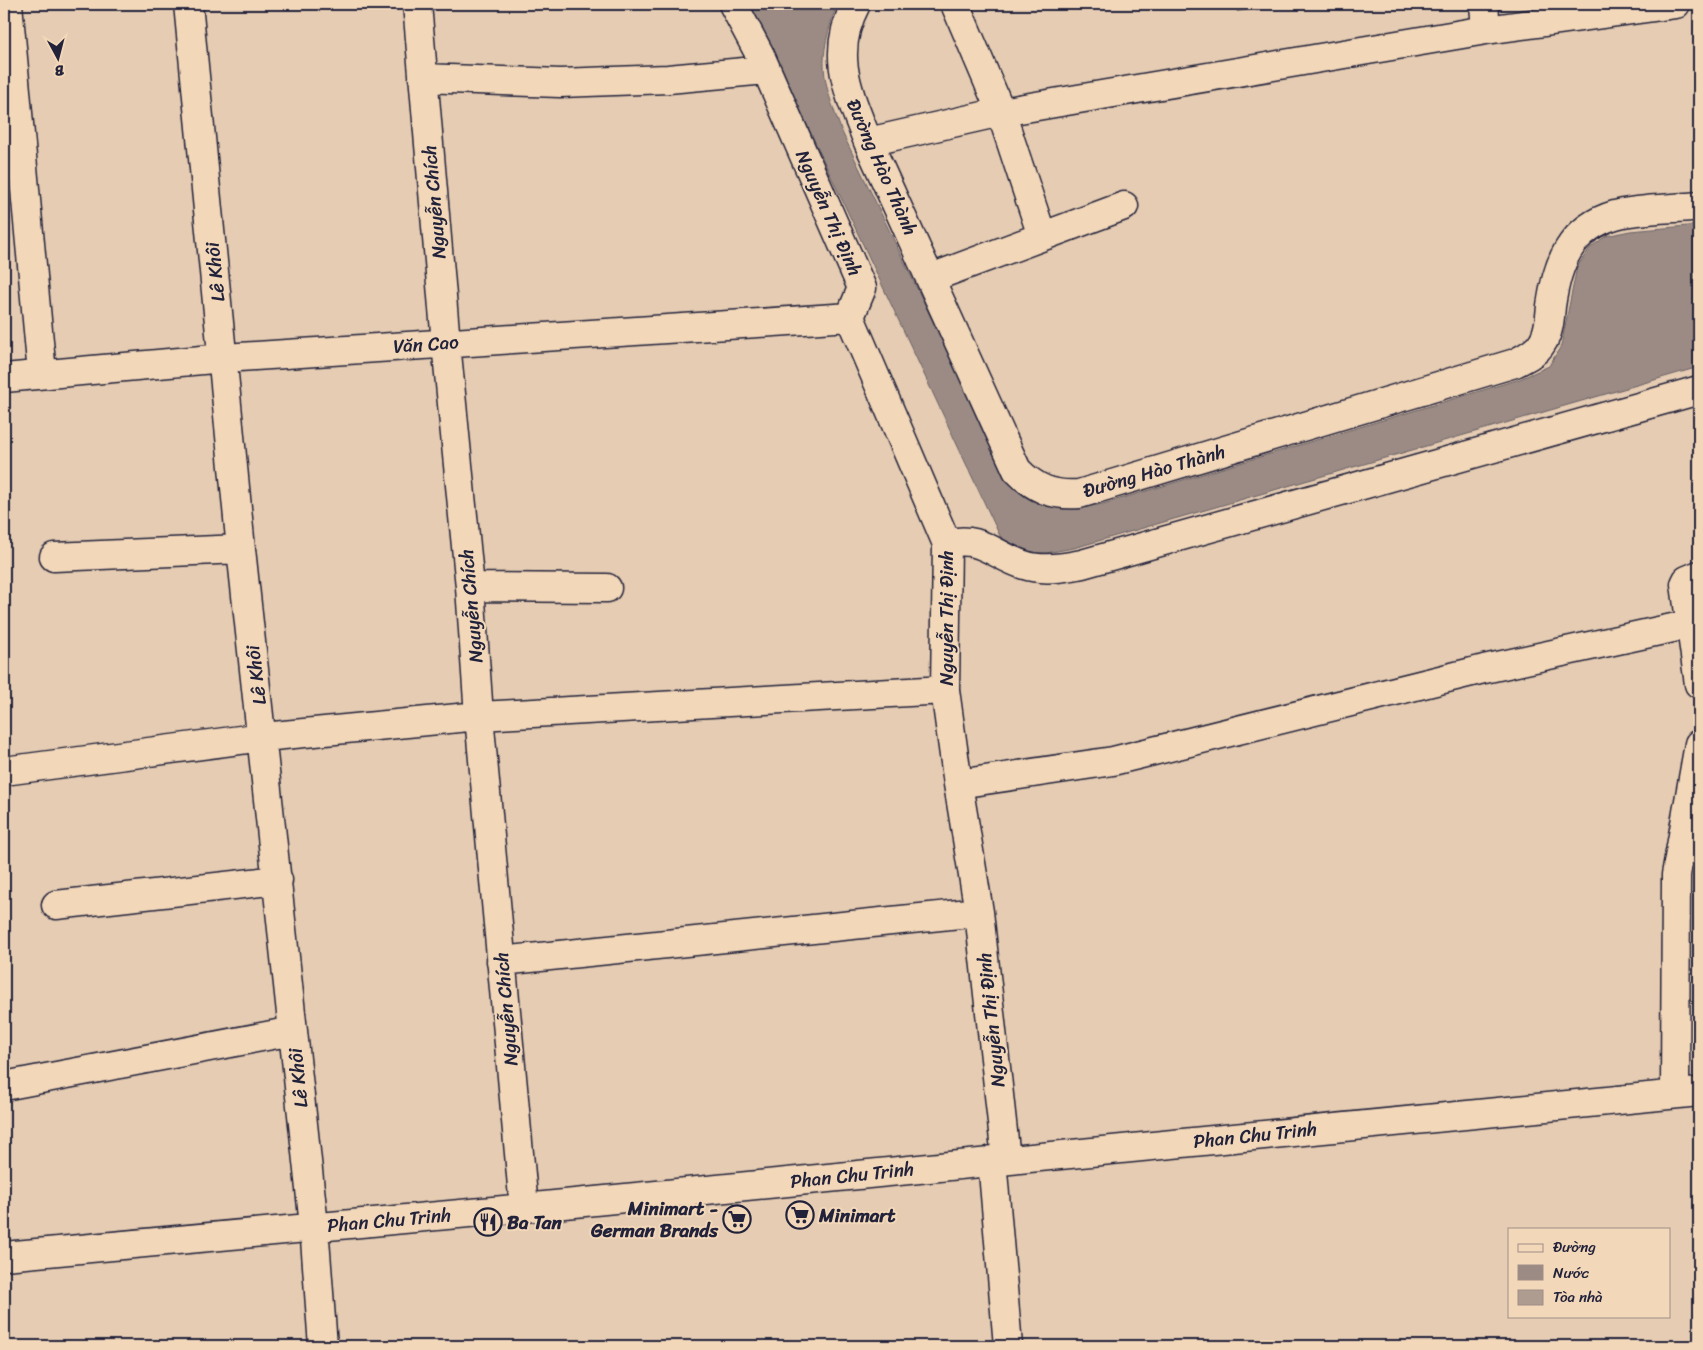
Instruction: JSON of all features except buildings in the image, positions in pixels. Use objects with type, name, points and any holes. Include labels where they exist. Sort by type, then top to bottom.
[{"type":"street","points":[[8,4],[42,374]]},
{"type":"street","name":"Lê Khôi","points":[[188,4],[224,358],[241,549],[263,737],[314,1226],[323,1346]]},
{"type":"street","name":"Nguyễn Chích","points":[[417,4],[524,1208]]},
{"type":"street","name":"Nguyễn Thị Định","points":[[733,4],[766,70],[862,288],[850,317],[947,544],[946,690],[958,784],[979,912],[999,1160],[1008,1346]]},
{"type":"street","name":"Đường Hào Thành","points":[[856,4],[848,20],[843,39],[842,64],[848,88],[868,142],[1017,470],[1037,487],[1050,493],[1073,494],[1515,363],[1532,354],[1543,342],[1549,324],[1556,277],[1563,257],[1575,239],[1592,225],[1615,214],[1699,206]]},
{"type":"street","points":[[955,4],[1001,112],[1042,236]]},
{"type":"street","points":[[868,142],[1001,112],[1485,17],[1676,4]]},
{"type":"street","points":[[423,78],[560,83],[668,79],[766,70]]},
{"type":"street","points":[[931,278],[1124,206]]},
{"type":"street","name":"Văn Cao","points":[[4,378],[224,358],[850,317]]},
{"type":"street","points":[[947,544],[958,541],[972,541],[1012,561],[1039,568],[1082,564],[1699,390]]},
{"type":"street","points":[[54,557],[241,549]]},
{"type":"street","points":[[1698,668],[1685,584],[1688,580],[1699,575]]},
{"type":"street","points":[[470,588],[607,588]]},
{"type":"street","points":[[958,784],[1113,761],[1484,669],[1691,624]]},
{"type":"street","points":[[4,771],[263,737],[479,716],[946,690]]},
{"type":"street","points":[[1687,1093],[1676,875],[1699,744]]},
{"type":"street","points":[[56,906],[278,880]]},
{"type":"street","points":[[501,961],[979,912]]},
{"type":"street","points":[[4,1086],[293,1031]]},
{"type":"street","name":"Phan Chu Trinh","points":[[4,1256],[524,1208],[1687,1093]]},
{"type":"water","points":[[750,4],[837,4],[826,41],[824,69],[830,97],[842,132],[1008,478],[1030,497],[1051,506],[1075,508],[1103,504],[1520,379],[1549,366],[1561,346],[1577,267],[1590,248],[1606,236],[1630,231],[1699,225],[1699,367],[1074,548],[1040,554],[1018,551],[1000,536]]},
{"type":"place","name":"Minimart","points":[[800,1215]]},
{"type":"place","name":"Minimart - German Brands","points":[[737,1219]]},
{"type":"place","name":"Ba Tan","points":[[488,1222]]}]
